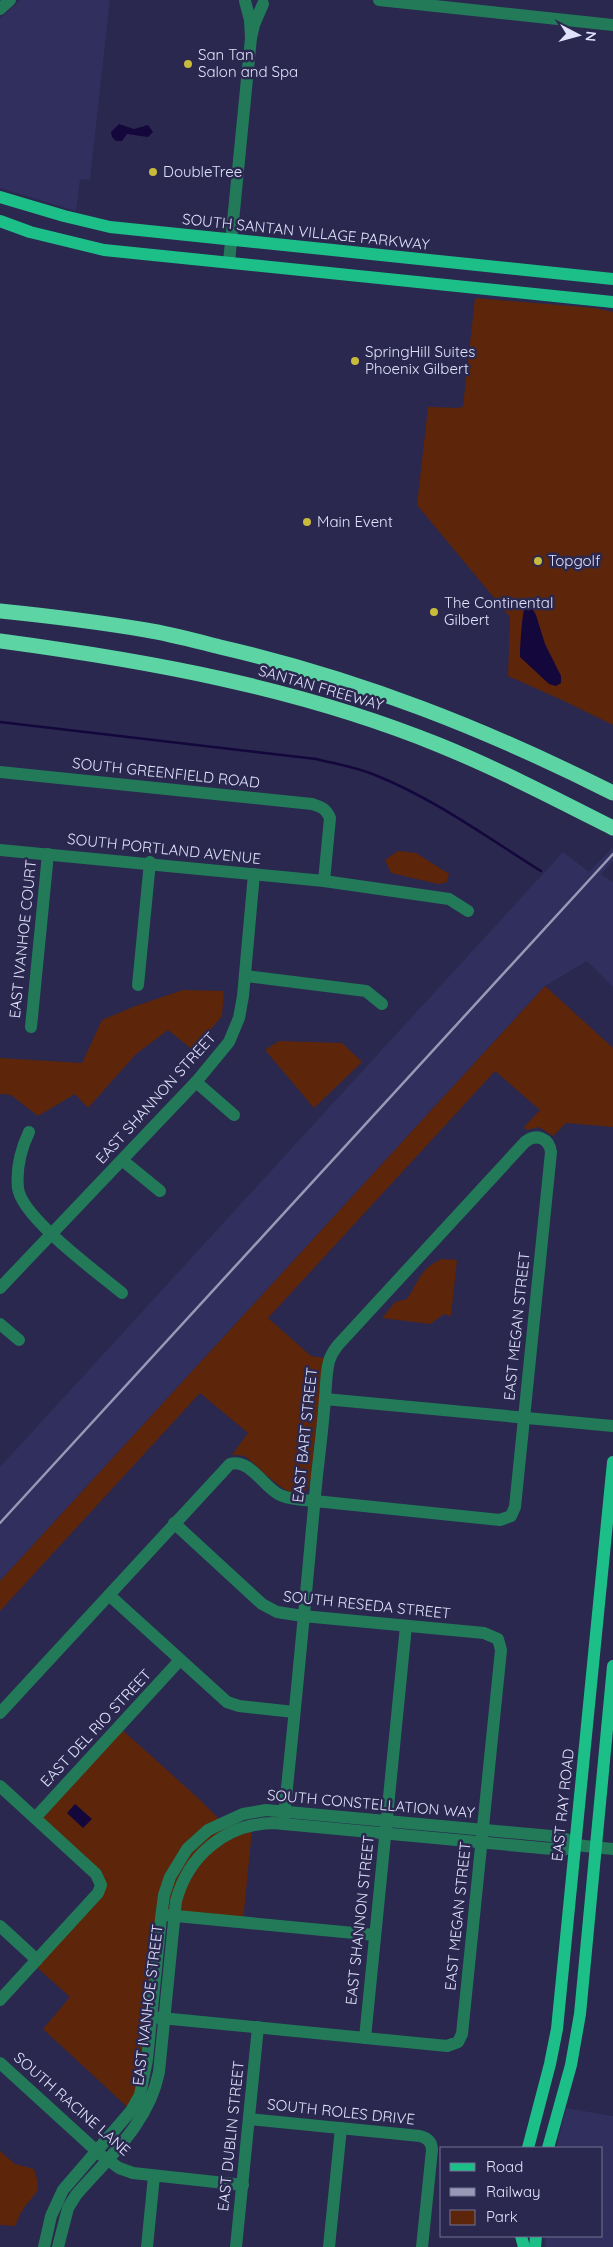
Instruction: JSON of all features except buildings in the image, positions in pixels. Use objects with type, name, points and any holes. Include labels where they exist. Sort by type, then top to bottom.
[{"type":"highway","name":"SANTAN FREEWAY","points":[[0,611],[148,630],[260,656],[336,678],[461,722],[554,763],[613,793]]},
{"type":"highway","name":"SANTAN FREEWAY","points":[[0,641],[115,657],[284,693],[376,722],[440,745],[613,828]]},
{"type":"main road","name":"SOUTH SANTAN VILLAGE PARKWAY","points":[[0,197],[110,227],[230,241],[613,279]]},
{"type":"main road","points":[[0,221],[63,242],[104,250],[613,302]]},
{"type":"main road","points":[[482,289],[485,266]]},
{"type":"main road","name":"EAST RAY ROAD","points":[[548,2147],[570,2065],[580,2014],[586,1846],[613,1462]]},
{"type":"main road","name":"EAST RAY ROAD","points":[[528,2147],[557,2029],[613,1666]]},
{"type":"street","points":[[0,10],[10,0]]},
{"type":"street","points":[[378,0],[613,24]]},
{"type":"street","points":[[245,1],[254,5],[266,2]]},
{"type":"street","points":[[245,1],[250,20],[251,38]]},
{"type":"street","points":[[228,262],[251,38],[254,25],[266,2]]},
{"type":"street","name":"SOUTH GREENFIELD ROAD","points":[[0,772],[312,804],[327,810],[330,818],[324,881]]},
{"type":"street","name":"SOUTH PORTLAND AVENUE","points":[[0,850],[150,862],[324,881],[449,899],[468,911]]},
{"type":"street","name":"EAST IVANHOE COURT","points":[[31,1027],[48,854]]},
{"type":"street","points":[[138,985],[150,862]]},
{"type":"street","name":"EAST SHANNON STREET","points":[[0,1288],[196,1082],[229,1042],[239,1018],[246,976],[254,874]]},
{"type":"street","points":[[246,976],[366,991],[382,1004]]},
{"type":"street","points":[[196,1082],[234,1115]]},
{"type":"street","points":[[29,1132],[20,1152],[18,1188],[25,1206],[52,1234],[122,1293]]},
{"type":"street","name":"EAST BART STREET","points":[[284,1817],[329,1364],[337,1346],[525,1142],[533,1137],[542,1138]]},
{"type":"street","name":"EAST MEGAN STREET","points":[[315,1501],[500,1520],[508,1518],[513,1513],[550,1152],[548,1144],[542,1138]]},
{"type":"street","points":[[122,1160],[160,1191]]},
{"type":"street","points":[[0,1324],[19,1340]]},
{"type":"street","points":[[325,1398],[613,1426]]},
{"type":"street","points":[[0,1713],[227,1466],[233,1463],[245,1465],[272,1490],[282,1496],[315,1501]]},
{"type":"street","name":"SOUTH RESEDA STREET","points":[[174,1523],[266,1607],[277,1612],[484,1633],[498,1639]]},
{"type":"street","points":[[109,1595],[230,1704],[294,1712]]},
{"type":"street","name":"EAST SHANNON STREET","points":[[365,2038],[406,1626]]},
{"type":"street","name":"EAST MEGAN STREET","points":[[365,2038],[448,2046],[456,2044],[462,2034],[501,1650],[498,1639]]},
{"type":"street","name":"EAST DEL RIO STREET","points":[[35,1818],[180,1660]]},
{"type":"street","points":[[0,1786],[96,1874],[101,1884],[98,1893],[0,2000]]},
{"type":"street","name":"SOUTH CONSTELLATION WAY","points":[[161,1916],[164,1896],[170,1877],[187,1849],[198,1838],[223,1822],[256,1810],[284,1817],[385,1835],[562,1837],[586,1846],[613,1848]]},
{"type":"street","name":"SOUTH CONSTELLATION WAY","points":[[174,1916],[180,1886],[188,1870],[208,1846],[234,1831],[284,1817],[386,1821],[482,1837]]},
{"type":"street","points":[[161,1916],[375,1936]]},
{"type":"street","name":"EAST IVANHOE STREET","points":[[58,2247],[68,2208],[140,2095],[147,2060],[161,1916]]},
{"type":"street","name":"EAST IVANHOE STREET","points":[[44,2247],[46,2232],[57,2200],[75,2175],[102,2156],[140,2121],[156,2090],[165,2018],[174,1916]]},
{"type":"street","points":[[0,1926],[37,1960]]},
{"type":"street","points":[[151,2017],[365,2038]]},
{"type":"street","name":"EAST DUBLIN STREET","points":[[236,2247],[258,2027]]},
{"type":"street","name":"SOUTH RACINE LANE","points":[[0,2063],[102,2156],[123,2170],[154,2176],[242,2184]]},
{"type":"street","name":"SOUTH ROLES DRIVE","points":[[249,2119],[420,2136],[429,2141],[432,2150],[422,2247]]},
{"type":"street","points":[[329,2247],[341,2128]]},
{"type":"street","points":[[147,2247],[154,2176]]},
{"type":"shaded area","points":[[21,0],[110,0],[90,180],[80,179],[76,211],[0,188],[0,18]]},
{"type":"shaded area","points":[[119,124],[134,129],[148,125],[153,132],[148,137],[127,134],[122,141],[116,141],[112,137],[111,132]]},
{"type":"shaded area","points":[[531,606],[536,615],[545,644],[561,676],[561,683],[556,686],[549,684],[520,657],[524,610],[525,607]]},
{"type":"shaded area","points":[[613,847],[613,861],[601,874],[613,882],[613,987],[587,961],[545,986],[0,1581],[0,1467],[563,852],[589,872]]},
{"type":"shaded area","points":[[75,1804],[92,1819],[83,1828],[67,1813]]},
{"type":"shaded area","points":[[566,2108],[613,2116],[613,2247],[545,2247],[546,2237],[603,2237],[603,2147],[556,2147]]},
{"type":"green space","name":"Topgolf","points":[[475,298],[595,308],[613,312],[613,725],[508,676],[510,617],[417,505],[428,407],[460,408],[463,406]]},
{"type":"green space","points":[[398,851],[416,853],[449,874],[447,882],[438,884],[391,873],[385,860]]},
{"type":"green space","points":[[545,986],[613,1048],[613,1127],[566,1123],[553,1136],[539,1127],[527,1130],[524,1127],[540,1110],[495,1071],[268,1318],[311,1356],[324,1358],[310,1485],[303,1492],[295,1493],[286,1490],[244,1456],[232,1455],[248,1433],[200,1393],[0,1611],[0,1581]]},
{"type":"green space","points":[[183,990],[224,991],[222,1016],[193,1050],[168,1030],[136,1054],[88,1108],[75,1094],[38,1116],[11,1095],[0,1094],[0,1058],[82,1063],[102,1020]]},
{"type":"green space","points":[[279,1041],[342,1043],[362,1062],[314,1108],[265,1050]]},
{"type":"green space","points":[[442,1259],[457,1260],[451,1316],[444,1314],[430,1324],[382,1318],[395,1302],[407,1299],[424,1271]]},
{"type":"green space","points":[[119,1727],[198,1798],[227,1827],[253,1819],[243,1922],[167,1915],[150,2076],[145,2096],[136,2115],[43,2029],[70,1997],[33,1964],[101,1885],[35,1818]]},
{"type":"green space","points":[[0,2151],[15,2164],[34,2169],[38,2183],[37,2191],[23,2210],[15,2226],[0,2225]]},
{"type":"waterway","points":[[0,722],[316,759],[353,768],[397,784],[418,795],[460,819],[541,871]]},
{"type":"railway","points":[[0,1523],[613,854]]},
{"type":"place","name":"San Tan Salon and Spa","points":[[188,64]]},
{"type":"place","name":"DoubleTree","points":[[153,172]]},
{"type":"place","name":"SpringHill Suites Phoenix Gilbert","points":[[355,361]]},
{"type":"place","name":"Main Event","points":[[307,522]]},
{"type":"place","name":"Topgolf","points":[[538,561]]},
{"type":"place","name":"The Continental Gilbert","points":[[434,612]]}]
